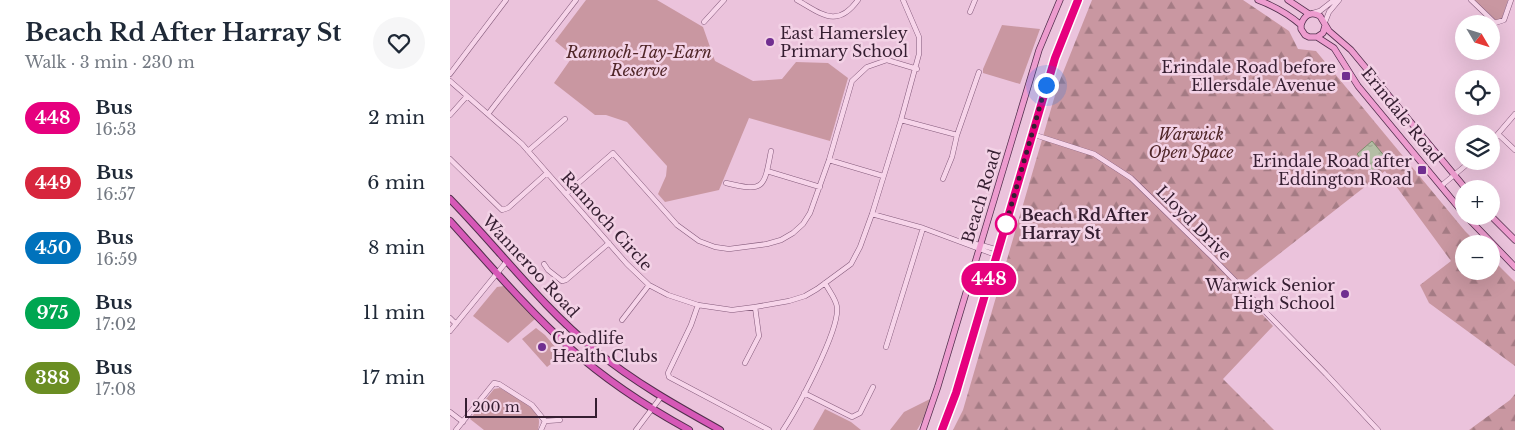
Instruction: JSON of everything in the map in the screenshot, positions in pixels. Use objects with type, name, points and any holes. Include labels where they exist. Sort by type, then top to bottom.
[{"type":"highway","name":"Wanneroo Road","points":[[450,200],[555,312],[595,350],[661,397],[720,430]]},
{"type":"highway","name":"Wanneroo Road","points":[[450,221],[529,308],[571,348],[617,385],[653,410],[689,430]]},
{"type":"main road","name":"Beach Road","points":[[923,430],[931,409],[1039,50],[1060,0]]},
{"type":"main road","name":"Beach Road","points":[[942,430],[950,410],[1055,58],[1078,0]]},
{"type":"main road","name":"Erindale Road","points":[[1258,0],[1280,9],[1301,24],[1305,35],[1317,37],[1334,48],[1358,86],[1400,139],[1455,203]]},
{"type":"main road","name":"Erindale Road","points":[[1288,0],[1311,14],[1320,16],[1325,24],[1352,50],[1459,180]]},
{"type":"main road","points":[[1301,24],[1305,16],[1311,14]]},
{"type":"main road","points":[[1317,37],[1323,33],[1325,24]]},
{"type":"main road","name":"Erindale Road","points":[[1474,225],[1515,268]]},
{"type":"main road","points":[[1500,225],[1515,240]]},
{"type":"main road","points":[[938,430],[950,410]]},
{"type":"street","points":[[450,74],[506,0]]},
{"type":"street","points":[[488,114],[576,0]]},
{"type":"street","points":[[704,22],[724,0]]},
{"type":"street","points":[[797,0],[824,14],[836,17],[848,12],[858,0]]},
{"type":"street","name":"Rannoch Circle","points":[[450,82],[528,151],[627,264],[649,286],[668,295],[698,305],[732,310],[755,307],[805,296],[825,284],[851,264],[860,246],[872,214],[901,120],[919,54],[919,37],[904,0]]},
{"type":"street","points":[[970,12],[975,0]]},
{"type":"street","points":[[1311,14],[1320,11],[1334,0]]},
{"type":"street","points":[[1325,24],[1329,12],[1339,0]]},
{"type":"street","points":[[1471,0],[1495,24],[1504,20],[1511,0]]},
{"type":"street","points":[[566,194],[613,153],[686,233],[699,241],[715,247],[729,249],[767,244],[787,237],[807,219],[814,206],[852,81],[867,67],[887,60],[916,69]]},
{"type":"street","points":[[943,179],[952,158],[957,135],[979,72]]},
{"type":"street","points":[[450,115],[467,96]]},
{"type":"street","points":[[1500,133],[1515,114]]},
{"type":"street","points":[[528,151],[565,119]]},
{"type":"street","points":[[901,120],[957,135]]},
{"type":"street","name":"Lloyd Drive","points":[[1032,134],[1094,154],[1131,178],[1212,257],[1378,430]]},
{"type":"street","points":[[1500,135],[1515,150]]},
{"type":"street","points":[[726,183],[752,188],[763,182],[771,151]]},
{"type":"street","points":[[450,159],[502,210],[508,208],[547,173]]},
{"type":"street","points":[[829,160],[883,176]]},
{"type":"street","points":[[1441,186],[1460,170]]},
{"type":"street","points":[[767,171],[820,187]]},
{"type":"street","points":[[872,214],[923,228],[997,253]]},
{"type":"street","points":[[886,347],[923,228]]},
{"type":"street","points":[[544,264],[554,276],[562,281],[566,280],[609,243]]},
{"type":"street","points":[[450,331],[506,261]]},
{"type":"street","points":[[783,430],[804,393],[826,347],[836,318],[836,304],[825,284]]},
{"type":"street","points":[[622,320],[649,286]]},
{"type":"street","points":[[698,305],[691,325],[668,373],[669,377],[769,430]]},
{"type":"street","points":[[745,363],[759,336],[755,307]]},
{"type":"street","points":[[450,318],[456,324]]},
{"type":"street","points":[[456,430],[494,384],[499,384],[532,405],[545,422]]},
{"type":"street","points":[[804,393],[852,417],[860,413],[873,387]]},
{"type":"street","points":[[636,430],[661,397]]},
{"type":"street","points":[[450,412],[463,422]]},
{"type":"street","points":[[545,422],[560,420]]},
{"type":"street","points":[[542,430],[545,422]]},
{"type":"green space","name":"Rannoch-Tay-Earn Reserve","points":[[586,0],[657,0],[703,27],[715,61],[753,81],[782,79],[796,62],[828,63],[848,78],[830,141],[749,118],[719,190],[665,202],[658,194],[666,176],[667,166],[627,122],[606,115],[595,115],[554,83],[573,56],[555,41]]},
{"type":"green space","name":"Warwick Open Space","points":[[1092,0],[1243,0],[1289,31],[1298,49],[1316,51],[1455,219],[1455,225],[1460,225],[1469,235],[1455,235],[1455,280],[1500,280],[1500,267],[1515,282],[1515,366],[1429,303],[1420,285],[1451,261],[1385,171],[1237,287],[1273,326],[1223,379],[1274,430],[953,430],[963,410],[1058,85]]},
{"type":"green space","points":[[1474,0],[1508,0],[1502,18],[1500,19],[1500,15],[1489,15]]},
{"type":"green space","points":[[1002,25],[1040,29],[1020,84],[983,73]]},
{"type":"green space","points":[[504,286],[535,319],[508,343],[473,316],[497,287]]},
{"type":"green space","name":"Goodlife Health Clubs","points":[[536,328],[545,335],[562,355],[547,367],[522,339]]},
{"type":"green space","points":[[500,388],[530,407],[537,414],[539,418],[538,430],[484,430],[470,419],[494,389]]},
{"type":"green space","points":[[1515,394],[1515,430],[1469,430],[1510,400]]},
{"type":"green space","points":[[930,399],[925,416],[917,430],[890,430],[904,412]]},
{"type":"green space","points":[[825,409],[851,422],[861,430],[813,430]]},
{"type":"water","points":[[1372,141],[1386,158],[1371,171],[1357,154]]},
{"type":"bus line","name":"448","points":[[942,430],[956,393],[1045,89],[1078,0]]},
{"type":"place","name":"East Hamersley Primary School","points":[[770,42]]},
{"type":"place","name":"Erindale Road before Ellersdale Avenue","points":[[1346,76]]},
{"type":"place","name":"Erindale Road after Eddington Road","points":[[1422,170]]},
{"type":"place","name":"Beach Rd After Harray St","points":[[1006,224]]},
{"type":"place","name":"Warwick Senior High School","points":[[1345,294]]},
{"type":"place","name":"Goodlife Health Clubs","points":[[542,347]]},
{"type":"route","points":[[1006,224],[1005,227],[1046,85]]}]
